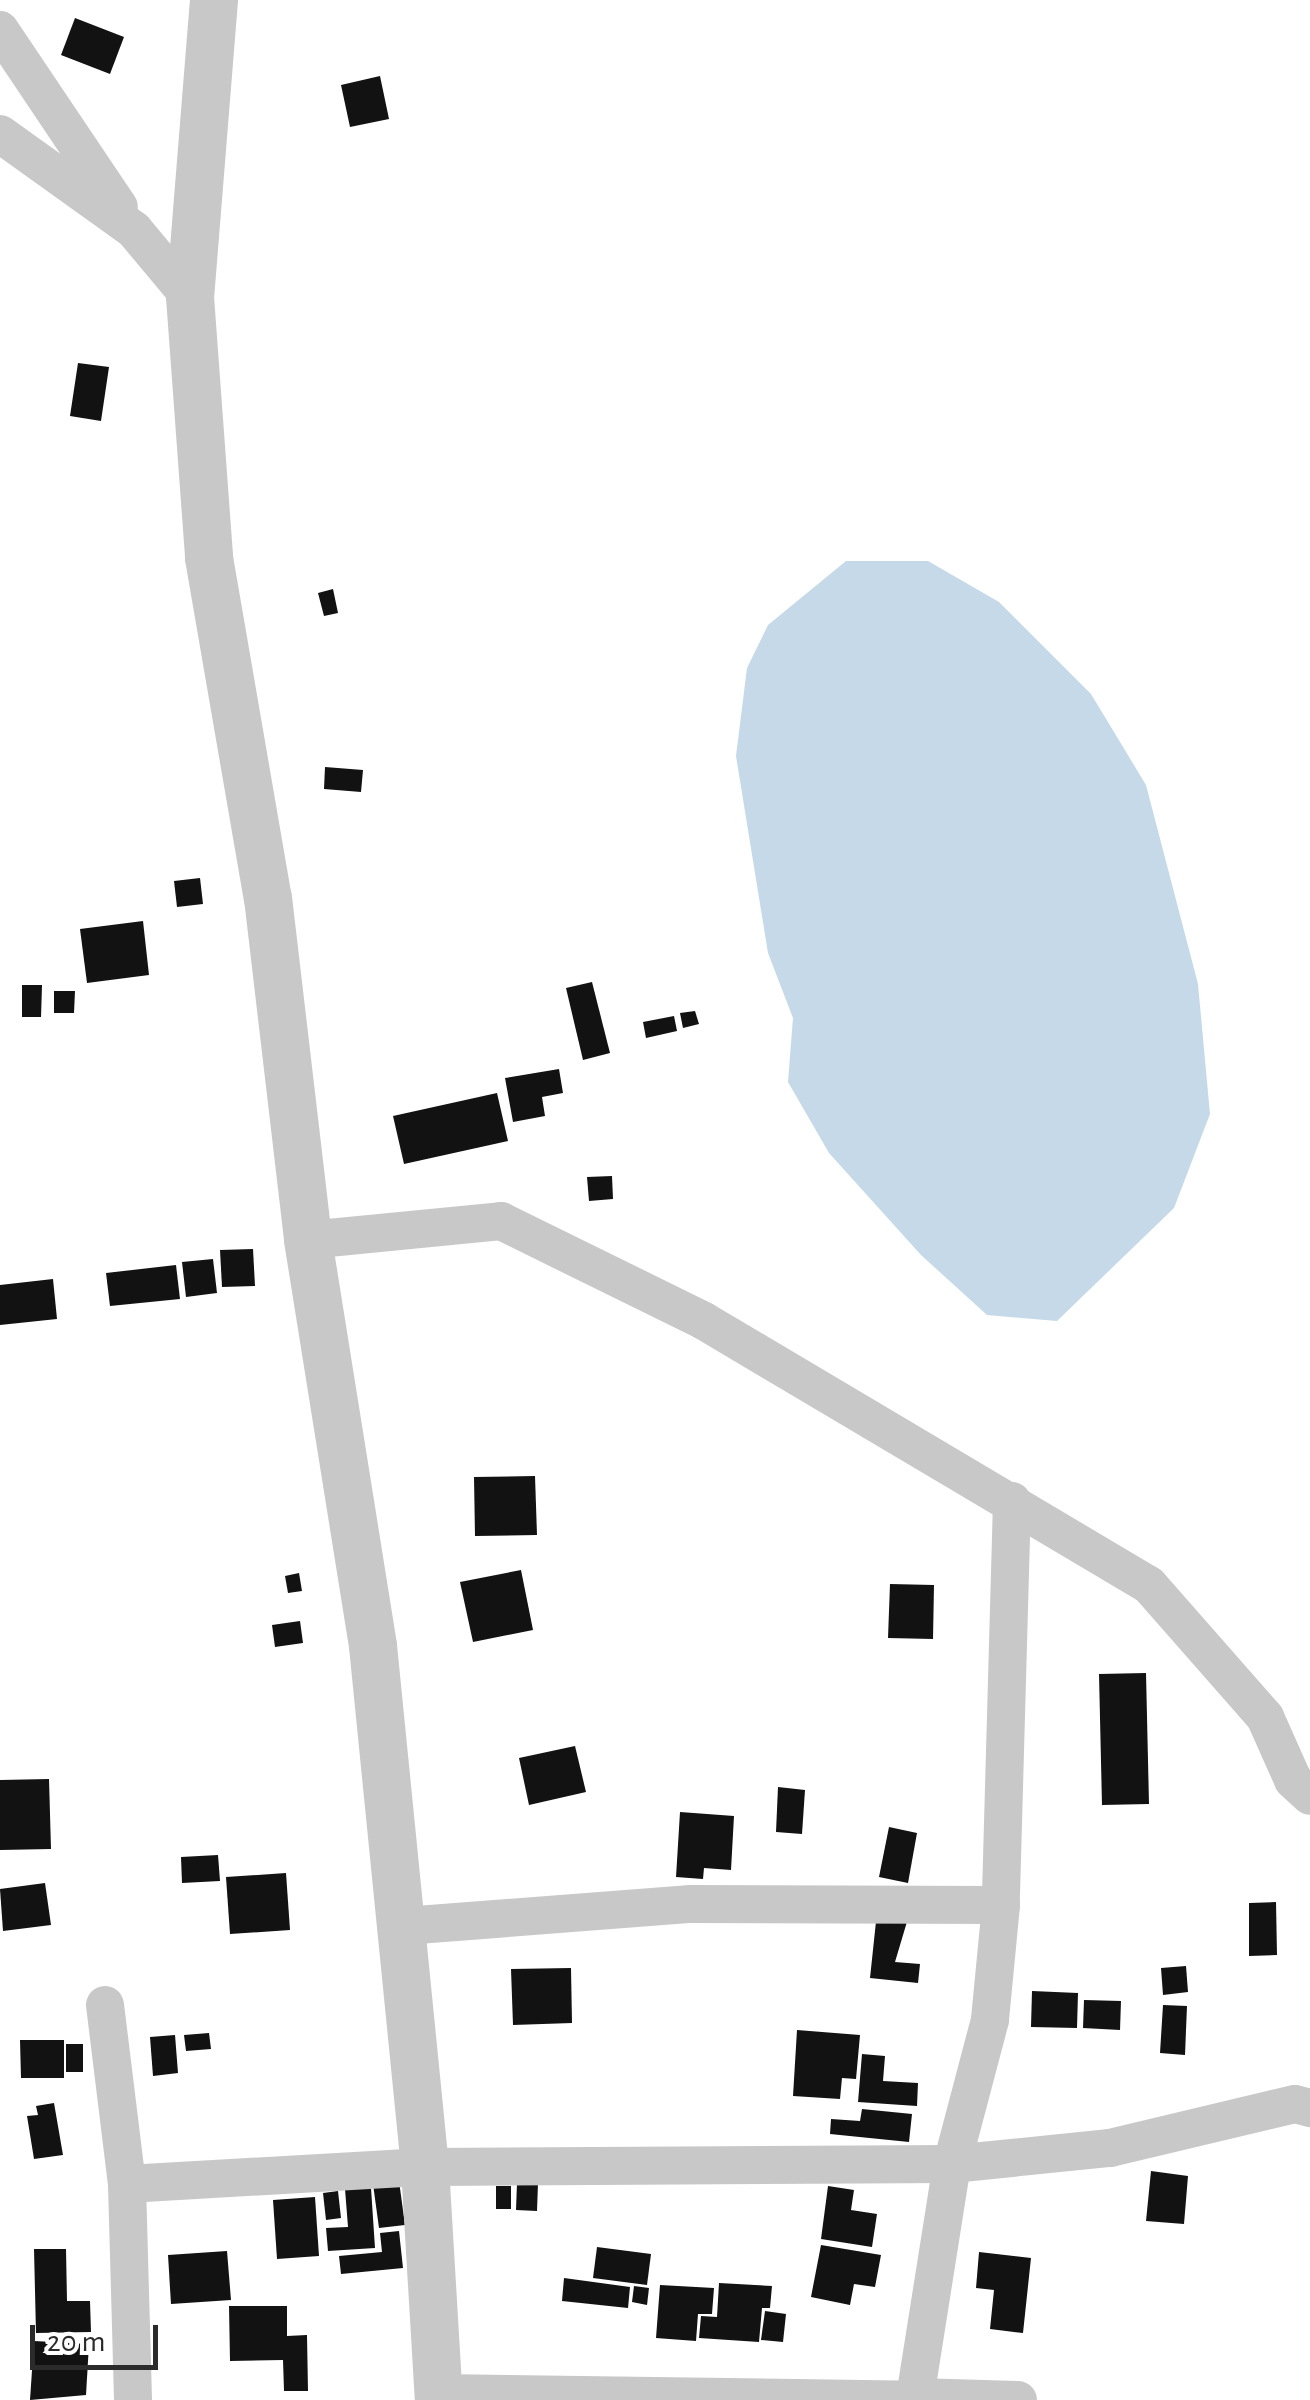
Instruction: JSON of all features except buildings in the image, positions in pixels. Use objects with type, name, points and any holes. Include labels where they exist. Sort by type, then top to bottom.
[{"type":"street","points":[[214,0],[190,297],[209,558],[268,898],[308,1240],[372,1646],[426,2166],[439,2396],[1018,2400]]},
{"type":"street","points":[[0,30],[134,230],[190,297]]},
{"type":"street","points":[[0,134],[134,230]]},
{"type":"street","points":[[308,1240],[501,1221],[704,1322],[1150,1585],[1265,1717],[1293,1780],[1310,1796]]},
{"type":"street","points":[[915,2399],[952,2164],[990,2020],[1002,1905],[1012,1501]]},
{"type":"street","points":[[404,1926],[691,1904],[1002,1905]]},
{"type":"street","points":[[106,2005],[127,2184],[133,2400]]},
{"type":"street","points":[[127,2184],[426,2166],[952,2164],[1110,2148],[1295,2104],[1310,2108]]},
{"type":"water","points":[[846,561],[928,561],[999,602],[1091,694],[1146,785],[1198,984],[1210,1114],[1174,1208],[1057,1321],[987,1315],[921,1255],[829,1153],[788,1082],[793,1018],[768,953],[736,756],[747,668],[768,625]]}]
